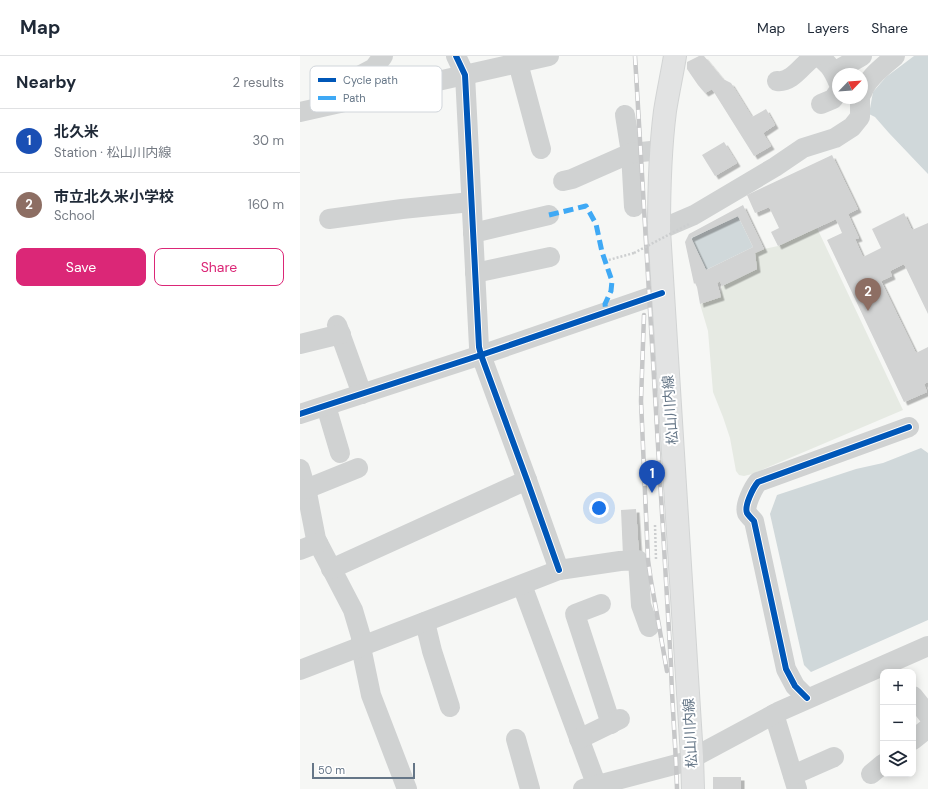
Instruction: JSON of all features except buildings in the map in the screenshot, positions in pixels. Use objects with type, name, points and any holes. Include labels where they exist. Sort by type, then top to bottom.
[{"type":"main road","name":"松山川内線","points":[[675,56],[661,150],[659,230],[693,789]]},
{"type":"street","points":[[376,66],[383,56]]},
{"type":"street","points":[[442,68],[461,62],[518,63],[548,56]]},
{"type":"street","points":[[777,81],[782,82],[791,78],[809,59],[816,56],[826,61],[832,71]]},
{"type":"street","points":[[847,68],[862,56]]},
{"type":"street","points":[[868,82],[895,56]]},
{"type":"street","points":[[461,62],[472,202],[479,346],[559,570]]},
{"type":"street","points":[[518,63],[541,149]]},
{"type":"street","points":[[821,104],[832,99]]},
{"type":"street","points":[[659,230],[694,215],[803,148],[835,138],[852,127],[860,117],[860,104]]},
{"type":"street","points":[[300,112],[310,110]]},
{"type":"street","points":[[625,115],[631,153],[634,207]]},
{"type":"street","points":[[563,181],[572,179],[631,153],[661,150]]},
{"type":"street","points":[[329,219],[402,208],[472,202]]},
{"type":"street","points":[[473,233],[549,216]]},
{"type":"street","points":[[475,273],[550,257]]},
{"type":"street","points":[[300,414],[481,355],[662,293]]},
{"type":"street","points":[[300,344],[339,330],[362,394]]},
{"type":"street","points":[[326,406],[340,453]]},
{"type":"street","points":[[807,698],[795,686],[786,669],[754,521],[747,513],[746,507],[753,487],[758,482],[909,427]]},
{"type":"street","points":[[300,468],[306,490],[313,528],[318,543],[353,610],[361,637],[361,647],[371,694],[406,789]]},
{"type":"street","points":[[306,490],[358,468]]},
{"type":"street","points":[[331,569],[527,480]]},
{"type":"street","points":[[300,550],[318,543]]},
{"type":"street","points":[[300,670],[559,570],[620,561],[647,560],[641,605],[649,626]]},
{"type":"street","points":[[522,585],[579,739],[592,788],[676,764],[807,698],[890,668],[924,653]]},
{"type":"street","points":[[579,739],[616,722],[575,614],[600,604]]},
{"type":"street","points":[[425,622],[432,651],[450,707]]},
{"type":"street","points":[[916,700],[928,715]]},
{"type":"street","points":[[774,714],[795,782],[834,757]]},
{"type":"street","points":[[916,738],[928,728]]},
{"type":"street","points":[[516,739],[530,789]]},
{"type":"path","points":[[604,261],[634,253],[689,224]]},
{"type":"path","points":[[655,525],[647,560],[679,557]]},
{"type":"shaded area","points":[[914,56],[928,56],[928,174],[875,117],[869,114],[873,92],[886,77]]},
{"type":"shaded area","points":[[738,216],[753,247],[706,270],[691,238]]},
{"type":"shaded area","points":[[817,228],[903,410],[752,474],[744,476],[739,475],[736,471],[730,438],[713,392],[708,331],[700,304],[720,297],[722,286],[757,269],[755,253],[764,249],[778,246]]},
{"type":"shaded area","points":[[921,448],[928,453],[928,620],[811,672],[804,665],[770,514],[777,495],[856,469],[883,463]]},
{"type":"railway","points":[[635,56],[677,789]]},
{"type":"railway","points":[[644,315],[641,401],[648,560],[667,671]]},
{"type":"marked path","points":[[549,215],[586,206],[596,224],[602,252],[612,281],[611,291],[605,304],[606,312]]},
{"type":"cycle path","points":[[456,56],[465,75],[479,347],[559,570]]},
{"type":"cycle path","points":[[300,414],[481,355],[662,293]]},
{"type":"cycle path","points":[[807,698],[795,686],[786,669],[754,521],[746,510],[750,497],[758,482],[909,427]]},
{"type":"place","name":"市立北久米小学校","points":[[868,311]]},
{"type":"place","name":"北久米","points":[[652,493]]}]
